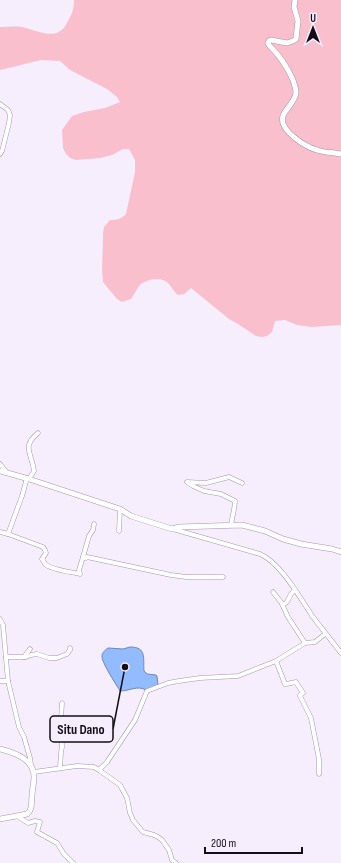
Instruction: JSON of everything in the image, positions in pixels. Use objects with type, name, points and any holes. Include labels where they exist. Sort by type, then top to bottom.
[{"type":"street","points":[[295,0],[294,7],[298,21],[296,39],[290,42],[271,40],[268,42],[268,45],[279,55],[289,70],[296,90],[295,96],[282,117],[283,123],[285,129],[289,133],[313,149],[341,154]]},
{"type":"street","points":[[0,104],[8,110],[10,118],[0,154]]},
{"type":"street","points":[[8,534],[28,479],[34,471],[29,445],[38,433]]},
{"type":"street","points":[[0,464],[8,473]]},
{"type":"street","points":[[0,471],[120,509],[132,516],[172,529],[263,555],[280,571],[325,634],[341,653]]},
{"type":"street","points":[[231,525],[235,501],[221,494],[204,491],[187,482],[206,483],[229,477],[242,483]]},
{"type":"street","points":[[119,531],[120,509]]},
{"type":"street","points":[[0,532],[43,547],[46,553],[42,559],[45,564],[60,570],[80,574],[79,570],[94,524]]},
{"type":"street","points":[[172,529],[179,527],[231,525],[247,526],[300,544],[332,549],[341,552]]},
{"type":"street","points":[[83,557],[171,575],[186,577],[223,577]]},
{"type":"street","points":[[283,605],[287,602],[295,590]]},
{"type":"street","points":[[273,592],[283,605],[288,617],[305,642]]},
{"type":"street","points":[[0,619],[3,625],[8,681],[19,727],[24,737],[34,772],[32,806],[30,812],[27,814],[0,819]]},
{"type":"street","points":[[99,770],[107,762],[135,720],[147,691],[168,683],[179,681],[200,678],[238,676],[276,661],[305,642],[315,642],[325,634]]},
{"type":"street","points":[[6,657],[24,657],[37,654],[49,658],[57,658],[67,654],[70,648]]},
{"type":"street","points":[[24,657],[30,649]]},
{"type":"street","points":[[276,661],[284,684],[296,682],[303,693],[300,696],[311,718],[319,759],[319,774]]},
{"type":"street","points":[[0,681],[8,681]]},
{"type":"street","points":[[60,768],[62,747],[62,703]]},
{"type":"street","points":[[0,749],[20,756],[31,765]]},
{"type":"street","points":[[34,772],[69,766],[87,766],[94,767],[99,770],[120,785],[128,798],[130,813],[133,820],[143,832],[158,836],[162,840],[169,850],[172,860],[176,863]]},
{"type":"street","points":[[17,815],[28,823],[35,821],[40,822],[38,832],[57,843],[64,854],[73,863]]},
{"type":"shaded area","points":[[74,0],[341,0],[341,325],[312,327],[297,325],[285,320],[275,321],[272,332],[267,336],[256,336],[229,319],[191,288],[184,294],[178,295],[165,281],[153,279],[142,284],[131,299],[122,302],[117,299],[103,282],[102,270],[104,227],[110,220],[119,219],[126,214],[135,172],[135,160],[129,149],[123,149],[112,155],[100,158],[76,160],[70,158],[63,148],[62,130],[72,116],[105,108],[120,102],[117,97],[107,89],[70,70],[60,61],[41,60],[0,70],[0,27],[22,27],[42,33],[54,34],[64,28],[71,16]]},
{"type":"water","points":[[135,647],[142,651],[144,658],[144,671],[147,674],[157,676],[158,685],[146,690],[136,688],[120,691],[102,659],[102,655],[108,648],[123,649]]},
{"type":"place","name":"Situ Dano","points":[[125,667]]}]
